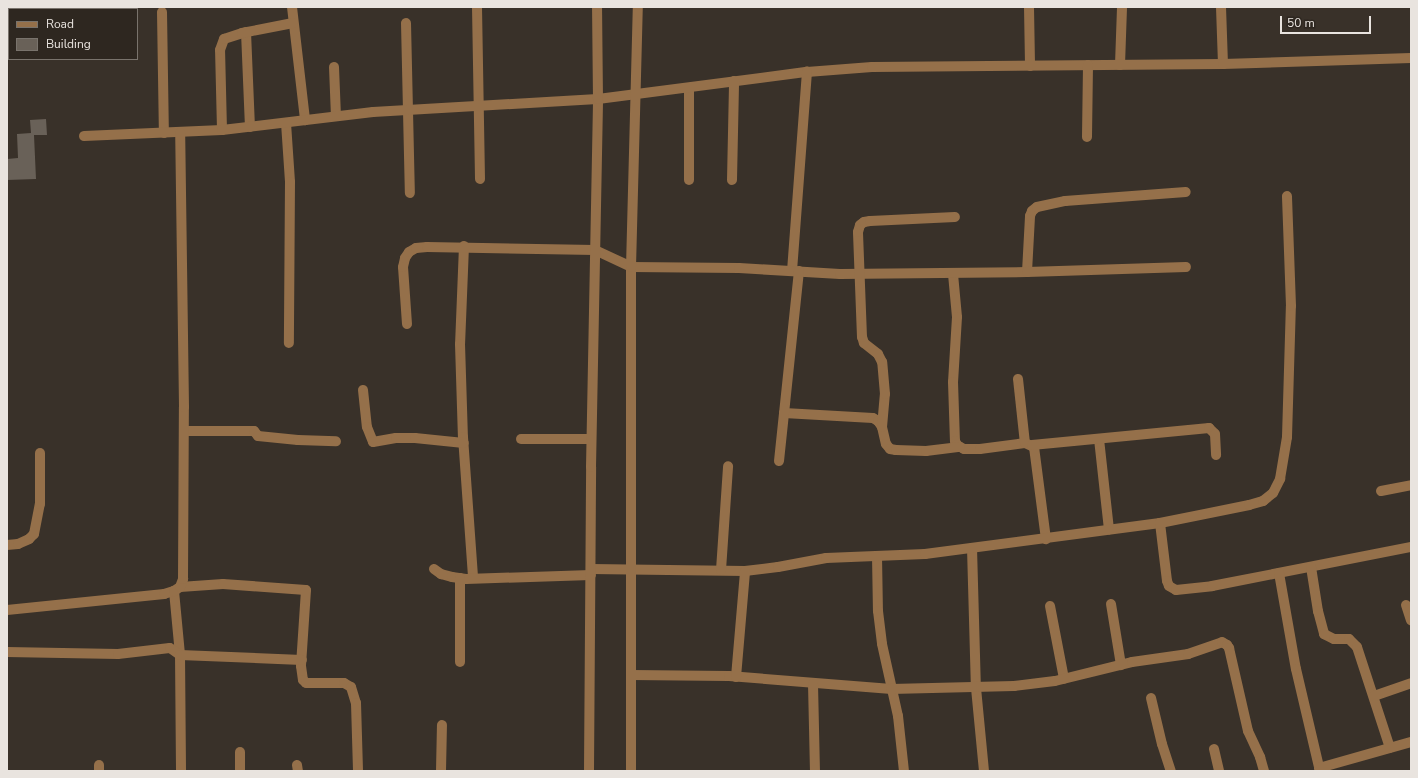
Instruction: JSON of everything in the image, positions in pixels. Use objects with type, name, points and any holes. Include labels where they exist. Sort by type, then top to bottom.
[{"type":"street","points":[[292,7],[305,120]]},
{"type":"street","points":[[477,7],[480,179]]},
{"type":"street","points":[[589,771],[588,721],[591,572],[591,439],[598,99],[597,7]]},
{"type":"street","points":[[631,771],[631,266],[638,7]]},
{"type":"street","points":[[1029,7],[1030,66]]},
{"type":"street","points":[[1120,65],[1122,7]]},
{"type":"street","points":[[1221,7],[1223,64]]},
{"type":"street","points":[[162,12],[164,133]]},
{"type":"street","points":[[222,130],[221,43],[224,39],[230,36],[293,23]]},
{"type":"street","points":[[406,24],[410,193]]},
{"type":"street","points":[[246,32],[250,127]]},
{"type":"street","points":[[84,136],[222,130],[336,116],[408,110],[598,99],[807,72],[872,67],[1223,64],[1411,58]]},
{"type":"street","points":[[1087,137],[1088,65]]},
{"type":"street","points":[[334,67],[336,116]]},
{"type":"street","points":[[779,462],[795,271],[807,72]]},
{"type":"street","points":[[732,180],[734,81]]},
{"type":"street","points":[[689,88],[689,180]]},
{"type":"street","points":[[286,123],[290,182],[289,343]]},
{"type":"street","points":[[180,133],[184,431],[183,579],[177,589],[180,655],[181,771]]},
{"type":"street","points":[[1027,272],[1030,216],[1036,207],[1079,200],[1186,192]]},
{"type":"street","points":[[434,569],[441,574],[460,578],[631,570],[744,571],[778,568],[826,558],[925,554],[1046,539],[1160,523],[1249,505],[1263,500],[1273,493],[1280,479],[1287,437],[1291,336],[1291,272],[1287,196]]},
{"type":"street","points":[[955,217],[864,222],[860,225],[858,232],[864,343],[878,354],[884,372],[885,394],[882,427],[886,444],[890,449],[914,451],[960,447],[980,449],[1209,428],[1215,434],[1216,455]]},
{"type":"street","points":[[464,246],[460,344],[464,443],[473,578]]},
{"type":"street","points":[[407,324],[404,266],[405,258],[409,252],[416,248],[427,247],[464,246],[595,250],[631,266],[860,274],[953,274],[1186,267]]},
{"type":"street","points":[[953,274],[957,331],[953,370],[953,411],[954,434],[957,445],[960,447]]},
{"type":"street","points":[[1018,379],[1029,444],[1036,452],[1046,539]]},
{"type":"street","points":[[363,390],[367,427],[372,442],[396,438],[415,438],[464,443]]},
{"type":"street","points":[[784,413],[865,417],[878,421],[882,427]]},
{"type":"street","points":[[184,431],[254,430],[258,436],[298,440],[336,441]]},
{"type":"street","points":[[521,439],[591,439]]},
{"type":"street","points":[[1099,439],[1110,529]]},
{"type":"street","points":[[7,545],[18,544],[29,540],[34,534],[40,504],[40,454]]},
{"type":"street","points":[[721,570],[728,466]]},
{"type":"street","points":[[1381,491],[1411,485]]},
{"type":"street","points":[[1160,523],[1166,576],[1172,589],[1182,591],[1411,547]]},
{"type":"street","points":[[972,548],[976,688],[984,771]]},
{"type":"street","points":[[877,556],[881,638],[898,716],[904,771]]},
{"type":"street","points":[[1312,567],[1318,611],[1324,634],[1334,639],[1349,639],[1357,647],[1390,748]]},
{"type":"street","points":[[736,677],[744,571]]},
{"type":"street","points":[[1279,573],[1293,655],[1319,770],[1411,742]]},
{"type":"street","points":[[460,578],[460,662]]},
{"type":"street","points":[[7,610],[164,594],[177,589],[230,585],[306,590],[301,673],[303,680],[306,683],[344,683],[351,687],[356,703],[358,771]]},
{"type":"street","points":[[1111,604],[1121,665]]},
{"type":"street","points":[[1406,605],[1411,620]]},
{"type":"street","points":[[1050,606],[1064,679]]},
{"type":"street","points":[[631,675],[736,677],[891,689],[1014,686],[1064,679],[1121,665],[1188,654],[1219,643],[1225,643],[1230,653],[1248,731],[1260,757],[1264,771]]},
{"type":"street","points":[[7,652],[118,654],[170,648],[180,655],[302,660]]},
{"type":"street","points":[[1374,696],[1411,683]]},
{"type":"street","points":[[813,684],[815,771]]},
{"type":"street","points":[[1151,698],[1162,744],[1171,771]]},
{"type":"street","points":[[441,771],[442,725]]},
{"type":"street","points":[[1214,749],[1219,771]]},
{"type":"street","points":[[240,752],[240,771]]},
{"type":"building","points":[[46,119],[47,135],[34,135],[36,179],[7,180],[7,159],[18,158],[17,134],[31,133],[30,120]]}]
